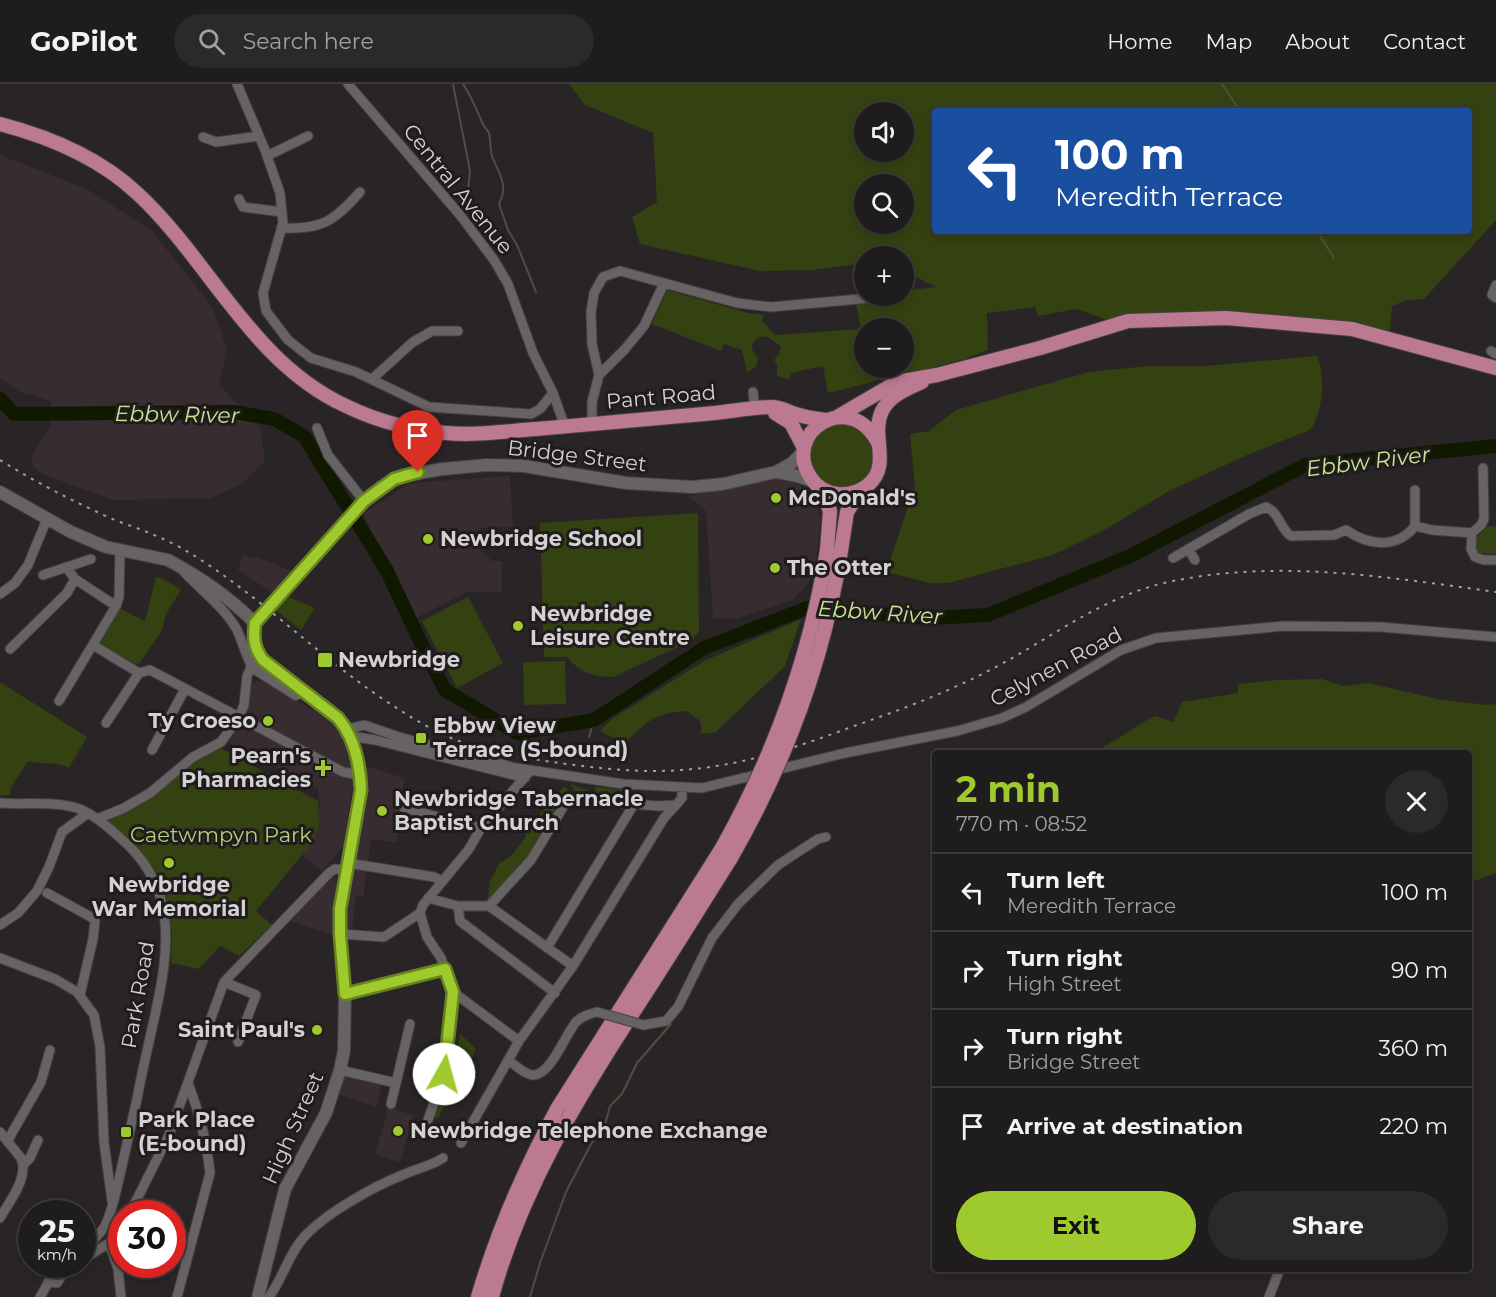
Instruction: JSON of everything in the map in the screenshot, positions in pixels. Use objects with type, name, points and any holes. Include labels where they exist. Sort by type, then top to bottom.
[{"type":"main road","name":"Pant Road","points":[[0,124],[34,134],[70,149],[93,161],[127,184],[159,216],[246,324],[278,359],[316,389],[343,405],[371,417],[398,425],[448,434],[565,427],[774,407],[808,417],[832,419]]},
{"type":"main road","points":[[834,551],[830,511],[805,465],[804,450],[813,430],[893,383],[937,375],[1040,348],[1128,321],[1226,318],[1352,329],[1496,368]]},
{"type":"main road","points":[[478,1297],[487,1267],[517,1193],[557,1108],[727,853],[758,811],[792,735],[813,674],[823,637],[834,551],[847,512],[860,491],[871,482],[879,470],[881,458],[879,421],[885,406],[898,394],[937,375]]},
{"type":"main road","name":"Pant Road","points":[[758,409],[780,416],[791,423],[804,450]]},
{"type":"main road","points":[[832,419],[851,418],[864,425],[873,432],[879,445]]},
{"type":"main road","points":[[817,485],[838,494],[860,491]]},
{"type":"main road","points":[[492,1297],[514,1227],[535,1178],[557,1136],[727,853]]},
{"type":"street","points":[[237,84],[280,193],[281,228],[262,292],[266,311],[288,340],[311,358],[341,366],[429,407],[531,414],[540,409],[553,393]]},
{"type":"street","name":"Central Avenue","points":[[348,84],[460,215],[494,260],[508,284],[565,427]]},
{"type":"street","points":[[203,137],[216,142],[259,136]]},
{"type":"street","points":[[267,156],[308,136]]},
{"type":"street","points":[[281,228],[300,229],[321,224],[341,213],[360,192]]},
{"type":"street","points":[[239,199],[243,207],[282,212]]},
{"type":"street","points":[[592,424],[592,402],[599,375],[592,344],[591,312],[594,293],[603,277],[620,271],[736,303],[771,307],[854,300]]},
{"type":"street","points":[[599,375],[644,326],[664,283]]},
{"type":"street","points":[[1496,285],[1492,295],[1496,298]]},
{"type":"street","points":[[372,379],[413,342],[432,331],[458,331]]},
{"type":"street","points":[[753,392],[758,409]]},
{"type":"street","points":[[317,428],[328,455],[361,503]]},
{"type":"street","name":"Bridge Street","points":[[255,623],[361,503],[381,487],[401,476],[470,466],[524,466],[627,483],[692,487],[723,484],[776,472],[792,463],[804,450]]},
{"type":"street","points":[[1483,468],[1484,519],[1472,533],[1471,549],[1475,557],[1496,560]]},
{"type":"street","name":"Bridge Street","points":[[776,472],[793,474],[817,485]]},
{"type":"street","points":[[1346,530],[1366,541],[1396,542],[1407,536],[1415,526],[1415,490]]},
{"type":"street","points":[[0,492],[47,519],[106,547],[168,560],[198,577],[234,602],[255,623],[253,637],[256,650],[263,660],[328,709],[349,733]]},
{"type":"street","points":[[1403,501],[1415,501]]},
{"type":"street","points":[[1173,558],[1249,514],[1266,507],[1275,511],[1286,532],[1291,536],[1334,535],[1346,530]]},
{"type":"street","points":[[1345,518],[1346,530]]},
{"type":"street","points":[[2,590],[15,583],[28,566],[47,519]]},
{"type":"street","points":[[1415,526],[1432,530],[1472,533]]},
{"type":"street","points":[[1188,549],[1195,560]]},
{"type":"street","points":[[59,701],[116,606],[119,597],[120,550]]},
{"type":"street","points":[[43,575],[91,559]]},
{"type":"street","points":[[177,565],[233,624],[252,666],[296,694],[306,693]]},
{"type":"street","points":[[66,567],[75,579],[116,606]]},
{"type":"street","points":[[10,649],[67,593],[75,579]]},
{"type":"street","name":"Celynen Road","points":[[349,733],[528,774],[623,784],[702,788],[845,753],[885,747],[957,731],[1002,718],[1121,650],[1156,638],[1284,626],[1382,627],[1496,637]]},
{"type":"street","points":[[93,645],[139,673]]},
{"type":"street","points":[[0,925],[18,913],[37,891],[62,832],[93,816],[124,808],[150,793],[193,757],[221,742],[239,717],[244,705],[248,676],[252,666]]},
{"type":"street","points":[[106,723],[139,673],[150,670],[343,772],[360,775]]},
{"type":"street","points":[[152,750],[185,689]]},
{"type":"street","name":"High Street","points":[[258,1297],[285,1189],[326,1113],[344,1051],[345,994],[340,909],[361,790],[360,775],[349,733]]},
{"type":"street","points":[[340,934],[384,938],[420,913],[428,898],[469,849],[481,828],[528,774]]},
{"type":"street","points":[[461,1143],[519,1041],[573,966],[664,818],[682,798],[682,788]]},
{"type":"street","points":[[489,906],[531,860],[565,804],[573,799],[676,805]]},
{"type":"street","name":"Park Road","points":[[0,803],[41,803],[76,808],[93,816],[130,847],[148,869],[162,902],[167,937],[165,969],[114,1200]]},
{"type":"street","points":[[548,948],[634,804]]},
{"type":"street","points":[[404,808],[481,828]]},
{"type":"street","points":[[508,1060],[529,1075],[545,1072],[577,1022],[586,1015],[597,1012],[644,1025],[666,1021],[678,1006],[711,938],[738,904],[778,865],[818,839],[826,837]]},
{"type":"street","points":[[136,1200],[168,1135],[224,982],[335,869],[347,866],[434,877],[442,881]]},
{"type":"street","points":[[47,893],[95,921],[80,995]]},
{"type":"street","points":[[428,898],[458,906],[489,906],[573,966]]},
{"type":"street","points":[[458,906],[460,921],[555,993]]},
{"type":"street","points":[[420,913],[427,937],[441,958],[453,992],[444,1074],[428,1120]]},
{"type":"street","points":[[0,958],[55,978],[80,995],[94,1015],[100,1047],[104,1143],[107,1180],[112,1200]]},
{"type":"street","points":[[345,994],[445,969]]},
{"type":"street","points":[[224,982],[256,995],[238,1042]]},
{"type":"street","points":[[453,992],[519,1041]]},
{"type":"street","points":[[392,1104],[410,1024]]},
{"type":"street","points":[[8,1140],[41,1082],[50,1050]]},
{"type":"street","points":[[340,1070],[396,1083]]},
{"type":"street","points":[[177,1297],[210,1173],[197,1105],[188,1083]]},
{"type":"street","points":[[0,1132],[8,1140],[23,1165],[24,1173],[0,1218]]},
{"type":"street","points":[[23,1165],[30,1158],[38,1140]]},
{"type":"street","points":[[269,1297],[303,1238],[322,1220],[363,1194],[405,1173],[429,1167],[443,1158]]},
{"type":"street","name":"Park Road","points":[[96,1239],[108,1218]]},
{"type":"street","points":[[1269,1297],[1279,1272]]},
{"type":"street","points":[[40,1297],[51,1278]]},
{"type":"street","points":[[48,1282],[57,1283],[60,1278]]},
{"type":"street","points":[[119,1278],[121,1297]]},
{"type":"shaded area","points":[[0,155],[87,189],[152,231],[213,308],[227,350],[219,384],[260,428],[265,461],[242,484],[211,498],[113,500],[42,474],[33,467],[31,459],[41,439],[50,428],[51,401],[20,392],[0,378]]},
{"type":"shaded area","name":"Newbridge School","points":[[510,476],[513,527],[480,528],[481,550],[492,561],[502,561],[502,592],[467,592],[416,618],[363,514],[410,483]]},
{"type":"shaded area","points":[[774,477],[800,486],[817,505],[821,522],[814,569],[808,583],[793,600],[734,619],[713,618],[706,511],[688,496]]},
{"type":"shaded area","points":[[242,556],[259,558],[292,571],[273,593],[238,570]]},
{"type":"shaded area","points":[[262,681],[333,719],[342,731],[351,751],[353,783],[344,846],[321,871],[302,855],[311,844],[320,805],[318,789],[229,743],[241,721],[250,685]]},
{"type":"shaded area","points":[[362,765],[404,778],[397,843],[371,839],[363,897],[356,896],[352,931],[345,930]]},
{"type":"shaded area","points":[[330,876],[335,877],[337,883],[334,935],[290,921]]},
{"type":"shaded area","points":[[344,1077],[382,1084],[376,1107],[338,1094]]},
{"type":"shaded area","points":[[388,1108],[413,1115],[400,1162],[375,1155]]},
{"type":"green space","points":[[569,84],[1496,84],[1496,220],[1424,299],[1407,300],[1392,306],[1390,331],[1349,323],[1128,315],[1108,320],[1076,309],[1038,316],[1035,307],[987,313],[988,350],[965,359],[914,371],[914,318],[859,318],[856,306],[914,306],[914,290],[936,287],[914,276],[914,246],[854,246],[854,264],[812,270],[760,271],[640,244],[632,217],[657,202],[653,133],[585,105]]},
{"type":"green space","points":[[667,290],[748,313],[764,315],[762,321],[775,335],[854,329],[854,378],[884,378],[828,393],[823,366],[790,373],[790,379],[777,376],[777,364],[774,360],[781,346],[768,337],[760,337],[752,344],[758,360],[756,367],[747,372],[742,350],[724,344],[721,351],[652,324]]},
{"type":"green space","points":[[1317,356],[1322,373],[1322,394],[1318,414],[1310,430],[1247,455],[1169,491],[1106,529],[1053,555],[948,583],[930,583],[886,572],[915,487],[910,434],[929,431],[956,410],[1089,372],[1148,366],[1205,366]]},
{"type":"green space","points":[[842,424],[860,430],[868,438],[874,456],[868,474],[860,482],[842,488],[824,482],[816,474],[810,456],[816,438],[824,430]]},
{"type":"green space","points":[[698,513],[699,631],[691,641],[613,677],[587,673],[567,657],[544,657],[540,523]]},
{"type":"green space","points":[[1496,526],[1496,554],[1478,553],[1475,549],[1477,537],[1487,527]]},
{"type":"green space","points":[[156,577],[162,578],[181,590],[166,614],[162,630],[140,663],[136,664],[98,644],[119,608],[145,621]]},
{"type":"green space","points":[[286,596],[315,608],[301,630],[273,608]]},
{"type":"green space","points":[[468,597],[503,663],[457,688],[422,621]]},
{"type":"green space","points":[[801,619],[785,666],[716,732],[701,734],[701,722],[687,711],[668,713],[654,718],[627,741],[600,731],[612,719],[704,661]]},
{"type":"green space","points":[[565,661],[566,704],[524,705],[523,662]]},
{"type":"green space","points":[[1322,679],[1343,686],[1368,683],[1442,700],[1496,704],[1496,873],[1472,882],[1472,750],[1097,750],[1155,716],[1173,722],[1182,702],[1238,693],[1238,684]]},
{"type":"green space","points":[[0,682],[87,737],[69,768],[28,761],[11,787],[10,795],[0,795]]},
{"type":"green space","name":"Caetwmpyn Park","points":[[220,748],[318,801],[319,826],[311,844],[256,911],[272,925],[239,956],[220,946],[199,969],[171,963],[169,912],[161,883],[143,856],[126,838],[109,825],[108,818],[193,762]]},
{"type":"green space","points":[[570,784],[595,793],[596,787],[623,790],[647,802],[577,795]]},
{"type":"green space","points":[[564,786],[573,795],[523,863],[488,899],[490,881],[499,864],[512,855],[525,838],[528,828]]},
{"type":"green space","points":[[460,1034],[476,1049],[466,1071],[437,1119],[434,1115],[451,1085]]},
{"type":"waterway","points":[[453,84],[470,171],[467,200]]},
{"type":"waterway","points":[[463,84],[489,133],[492,156],[503,185],[499,204],[536,292]]},
{"type":"waterway","points":[[1222,84],[1238,108]]},
{"type":"waterway","points":[[1319,234],[1334,258]]},
{"type":"waterway","name":"Ebbw River","points":[[0,399],[14,414],[234,412],[274,419],[304,436],[387,571],[445,690],[517,733],[594,720],[704,648],[807,608],[929,618],[988,615],[1130,556],[1305,465],[1496,446]]},
{"type":"waterway","points":[[589,737],[594,720]]},
{"type":"waterway","points":[[587,760],[590,747]]},
{"type":"waterway","points":[[530,1297],[566,1192],[591,1144],[605,1124],[610,1106],[622,1094],[637,1063],[671,1024]]},
{"type":"railway","points":[[0,460],[80,504],[143,530],[192,554],[252,596],[367,688],[439,733],[483,749],[511,755],[610,769],[652,771],[704,768],[748,760],[812,741],[957,686],[1011,659],[1096,609],[1140,590],[1164,583],[1247,572],[1330,572],[1496,592]]},
{"type":"place","name":"McDonald's","points":[[776,498]]},
{"type":"place","name":"Newbridge School","points":[[428,539]]},
{"type":"place","name":"The Otter","points":[[775,568]]},
{"type":"place","name":"Newbridge Leisure Centre","points":[[518,626]]},
{"type":"place","name":"Newbridge","points":[[325,660]]},
{"type":"place","name":"Ty Croeso","points":[[268,721]]},
{"type":"place","name":"Ebbw View Terrace (S-bound)","points":[[421,738]]},
{"type":"place","name":"Pearn's Pharmacies","points":[[323,768]]},
{"type":"place","name":"Newbridge Tabernacle Baptist Church","points":[[382,811]]},
{"type":"place","name":"Newbridge War Memorial","points":[[169,863]]},
{"type":"place","name":"Saint Paul's","points":[[317,1030]]},
{"type":"place","name":"Newbridge Telephone Exchange","points":[[398,1131]]},
{"type":"place","name":"Park Place (E-bound)","points":[[126,1132]]},
{"type":"route","points":[[418,472],[394,479],[364,501],[323,544],[255,623],[253,637],[256,650],[263,660],[338,718],[348,729],[355,748],[361,790],[340,909],[345,994],[445,969],[453,992],[444,1074]]}]
